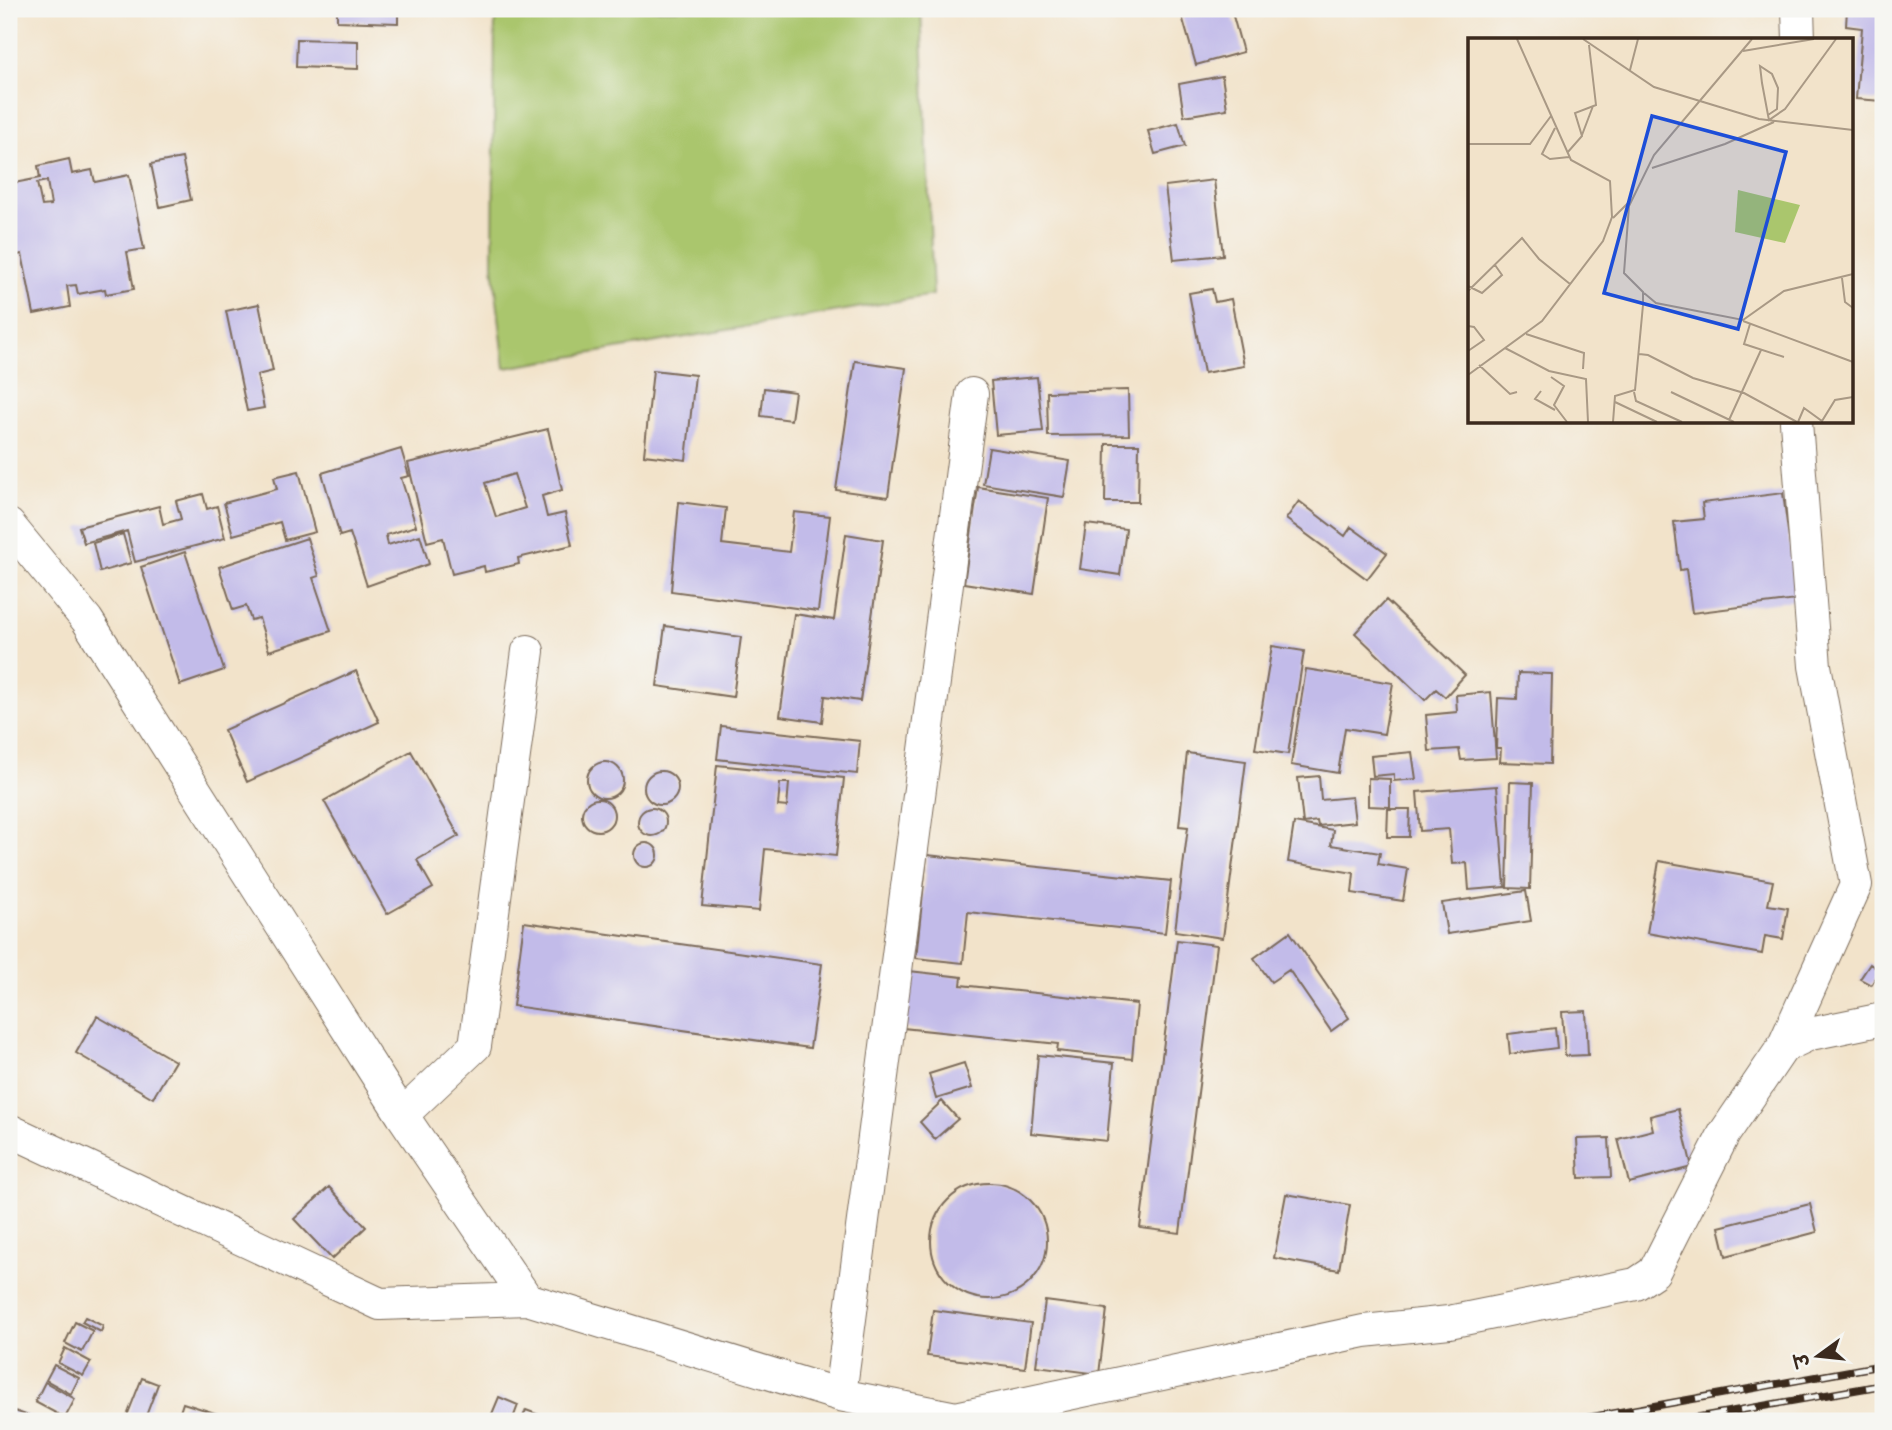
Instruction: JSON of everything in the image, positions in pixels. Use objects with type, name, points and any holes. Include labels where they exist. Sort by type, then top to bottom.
[{"type":"street","points":[[1798,9],[1799,38]]},
{"type":"street","points":[[840,1395],[972,394]]},
{"type":"street","points":[[9,1130],[380,1304],[527,1299],[840,1395],[956,1418],[1364,1331],[1449,1322],[1636,1284],[1654,1272],[1724,1135],[1783,1047],[1856,885],[1815,666],[1796,424]]},
{"type":"street","points":[[9,525],[87,620],[402,1115],[527,1299]]},
{"type":"street","points":[[402,1115],[475,1046],[528,651]]},
{"type":"street","points":[[1783,1047],[1810,1034],[1883,1019]]},
{"type":"street","points":[[586,1317],[657,1353],[895,1421]]},
{"type":"green space","points":[[495,9],[921,9],[933,295],[505,368],[493,265]]},
{"type":"building","points":[[337,9],[398,9],[398,23],[337,21]]},
{"type":"building","points":[[1180,9],[1231,9],[1243,52],[1196,65]]},
{"type":"building","points":[[1847,9],[1883,9],[1883,101],[1856,99],[1862,28],[1846,26]]},
{"type":"building","points":[[297,39],[358,41],[358,69],[296,67]]},
{"type":"building","points":[[1222,76],[1227,109],[1184,116],[1179,84]]},
{"type":"building","points":[[1178,123],[1185,146],[1155,154],[1148,131]]},
{"type":"building","points":[[182,158],[191,200],[160,207],[151,164]]},
{"type":"building","points":[[69,159],[72,174],[92,170],[95,182],[129,175],[144,249],[127,252],[134,289],[106,294],[105,289],[78,294],[76,285],[67,286],[70,307],[34,314],[22,254],[9,257],[9,225],[16,223],[9,184],[40,178],[38,166]],"holes":[[[47,181],[51,205],[42,206],[37,183]]]},
{"type":"building","points":[[1214,180],[1223,255],[1174,260],[1165,186]]},
{"type":"building","points":[[1212,289],[1215,302],[1231,299],[1244,366],[1204,373],[1189,293]]},
{"type":"building","points":[[259,304],[273,371],[257,375],[264,408],[247,411],[226,311]]},
{"type":"building","points":[[855,361],[906,368],[888,497],[836,490]]},
{"type":"building","points":[[653,370],[695,375],[686,460],[644,455]]},
{"type":"building","points":[[1037,377],[1043,431],[996,435],[991,381]]},
{"type":"building","points":[[764,388],[795,392],[791,420],[761,416]]},
{"type":"building","points":[[1128,390],[1129,435],[1048,436],[1047,392]]},
{"type":"building","points":[[548,429],[562,490],[542,496],[547,517],[565,513],[572,545],[518,558],[519,564],[485,572],[484,566],[452,574],[443,538],[427,542],[408,463]],"holes":[[[514,474],[525,508],[496,517],[485,483]]]},
{"type":"building","points":[[1106,444],[1139,444],[1138,502],[1105,502]]},
{"type":"building","points":[[989,448],[1070,461],[1064,497],[983,484]]},
{"type":"building","points":[[401,449],[409,476],[401,478],[416,526],[386,535],[388,545],[420,535],[429,564],[367,586],[350,533],[340,536],[322,473]]},
{"type":"building","points":[[299,471],[315,532],[285,540],[280,522],[233,535],[224,503],[277,489],[274,477]]},
{"type":"building","points":[[978,487],[1048,498],[1034,594],[964,583]]},
{"type":"building","points":[[1783,493],[1797,600],[1692,613],[1686,569],[1680,570],[1674,522],[1704,519],[1702,503]]},
{"type":"building","points":[[203,494],[207,509],[217,506],[225,538],[135,562],[127,531],[84,543],[79,527],[159,506],[163,524],[181,519],[176,501]]},
{"type":"building","points":[[1299,501],[1345,536],[1351,527],[1387,553],[1367,579],[1286,519]]},
{"type":"building","points":[[679,502],[726,508],[722,544],[789,552],[794,512],[830,516],[818,611],[671,591]]},
{"type":"building","points":[[1086,524],[1126,529],[1120,575],[1080,569]]},
{"type":"building","points":[[123,534],[131,563],[100,572],[93,543]]},
{"type":"building","points":[[846,534],[883,540],[860,701],[825,696],[822,722],[780,716],[794,614],[834,620]]},
{"type":"building","points":[[307,538],[319,576],[313,578],[331,631],[269,651],[259,618],[251,620],[246,606],[233,610],[219,567]]},
{"type":"building","points":[[185,552],[224,670],[180,685],[141,567]]},
{"type":"building","points":[[1386,600],[1465,675],[1445,697],[1436,689],[1425,700],[1355,633]]},
{"type":"building","points":[[665,626],[741,637],[733,697],[657,686]]},
{"type":"building","points":[[1272,646],[1304,651],[1288,754],[1255,749]]},
{"type":"building","points":[[1306,669],[1393,683],[1384,734],[1345,728],[1338,773],[1291,765]]},
{"type":"building","points":[[356,671],[379,722],[247,782],[224,730]]},
{"type":"building","points":[[1518,673],[1552,674],[1550,764],[1500,762],[1501,748],[1496,748],[1498,698],[1517,699]]},
{"type":"building","points":[[1491,692],[1496,758],[1461,760],[1459,749],[1429,751],[1426,715],[1457,712],[1456,695]]},
{"type":"building","points":[[721,726],[860,741],[857,774],[717,759]]},
{"type":"building","points":[[411,751],[459,836],[417,860],[433,888],[387,914],[324,801]]},
{"type":"building","points":[[1412,752],[1416,779],[1394,781],[1394,774],[1373,776],[1371,756]]},
{"type":"building","points":[[1187,753],[1246,761],[1223,938],[1175,931],[1188,827],[1179,826]]},
{"type":"building","points":[[605,762],[618,767],[623,780],[618,793],[605,798],[592,793],[587,780],[592,767]]},
{"type":"building","points":[[717,765],[844,778],[836,856],[765,849],[759,911],[702,906]],"holes":[[[780,783],[789,783],[787,807],[778,806]]]},
{"type":"building","points":[[661,771],[673,776],[678,788],[673,800],[661,805],[649,800],[644,788],[649,776]]},
{"type":"building","points":[[1319,776],[1321,800],[1352,797],[1355,822],[1318,826],[1317,821],[1303,823],[1298,778]]},
{"type":"building","points":[[1368,778],[1390,779],[1390,807],[1368,806]]},
{"type":"building","points":[[1510,782],[1533,783],[1530,889],[1507,888]]},
{"type":"building","points":[[1497,786],[1505,887],[1469,890],[1467,863],[1452,864],[1449,829],[1420,831],[1417,792]]},
{"type":"building","points":[[598,799],[610,803],[614,815],[610,827],[598,831],[586,827],[582,815],[586,803]]},
{"type":"building","points":[[652,808],[662,812],[666,822],[662,832],[652,836],[642,832],[638,822],[642,812]]},
{"type":"building","points":[[1388,809],[1410,809],[1409,837],[1387,837]]},
{"type":"building","points":[[1294,823],[1333,830],[1331,845],[1380,853],[1378,864],[1408,869],[1403,901],[1352,893],[1354,873],[1288,862]]},
{"type":"building","points":[[646,843],[657,850],[658,855],[651,866],[646,867],[635,860],[634,855],[641,844]]},
{"type":"building","points":[[927,855],[1171,881],[1165,933],[968,912],[963,963],[916,958]]},
{"type":"building","points":[[1659,861],[1773,881],[1768,905],[1788,908],[1783,939],[1765,936],[1762,954],[1647,933]]},
{"type":"building","points":[[1526,891],[1531,921],[1447,934],[1442,903]]},
{"type":"building","points":[[524,922],[822,964],[810,1048],[513,1006]]},
{"type":"building","points":[[1290,932],[1349,1018],[1331,1031],[1289,970],[1271,982],[1254,958]]},
{"type":"building","points":[[1883,939],[1883,958],[1874,952]]},
{"type":"building","points":[[1177,940],[1217,945],[1180,1233],[1140,1228]]},
{"type":"building","points":[[1870,964],[1880,971],[1871,985],[1860,979]]},
{"type":"building","points":[[909,971],[962,977],[961,985],[1137,1004],[1132,1059],[1057,1051],[1058,1044],[903,1028]]},
{"type":"building","points":[[1586,1011],[1588,1055],[1565,1056],[1562,1012]]},
{"type":"building","points":[[97,1016],[175,1061],[153,1098],[76,1053]]},
{"type":"building","points":[[1555,1028],[1557,1048],[1510,1054],[1508,1034]]},
{"type":"building","points":[[1038,1055],[1114,1063],[1107,1141],[1031,1133]]},
{"type":"building","points":[[964,1063],[972,1088],[936,1099],[929,1074]]},
{"type":"building","points":[[942,1101],[958,1119],[935,1139],[920,1122]]},
{"type":"building","points":[[1678,1109],[1692,1167],[1629,1183],[1618,1139],[1653,1130],[1650,1116]]},
{"type":"building","points":[[1609,1138],[1611,1177],[1579,1178],[1577,1139]]},
{"type":"building","points":[[989,1183],[1011,1187],[1030,1200],[1043,1219],[1047,1241],[1043,1263],[1030,1282],[1011,1295],[989,1299],[967,1295],[948,1282],[935,1263],[931,1241],[935,1219],[948,1200],[967,1187]]},
{"type":"building","points":[[329,1187],[366,1227],[332,1259],[294,1219]]},
{"type":"building","points":[[1286,1194],[1350,1205],[1339,1270],[1274,1258]]},
{"type":"building","points":[[1810,1204],[1817,1232],[1726,1256],[1719,1227]]},
{"type":"building","points":[[1045,1301],[1107,1309],[1099,1374],[1036,1366]]},
{"type":"building","points":[[933,1310],[1031,1323],[1025,1368],[927,1356]]},
{"type":"building","points":[[85,1317],[103,1326],[101,1332],[82,1322]]},
{"type":"building","points":[[75,1322],[93,1331],[82,1352],[65,1343]]},
{"type":"building","points":[[65,1348],[91,1362],[83,1376],[58,1363]]},
{"type":"building","points":[[54,1365],[79,1378],[71,1394],[46,1380]]},
{"type":"building","points":[[142,1378],[158,1384],[144,1421],[125,1421]]},
{"type":"building","points":[[45,1382],[75,1399],[65,1418],[35,1402]]},
{"type":"building","points":[[499,1397],[518,1405],[512,1421],[489,1421]]},
{"type":"building","points":[[183,1403],[240,1421],[177,1421]]},
{"type":"building","points":[[9,1409],[43,1421],[9,1421]]},
{"type":"building","points":[[526,1410],[555,1421],[521,1421]]},
{"type":"railway","points":[[1570,1421],[1883,1365]]},
{"type":"railway","points":[[1677,1421],[1883,1385]]}]
